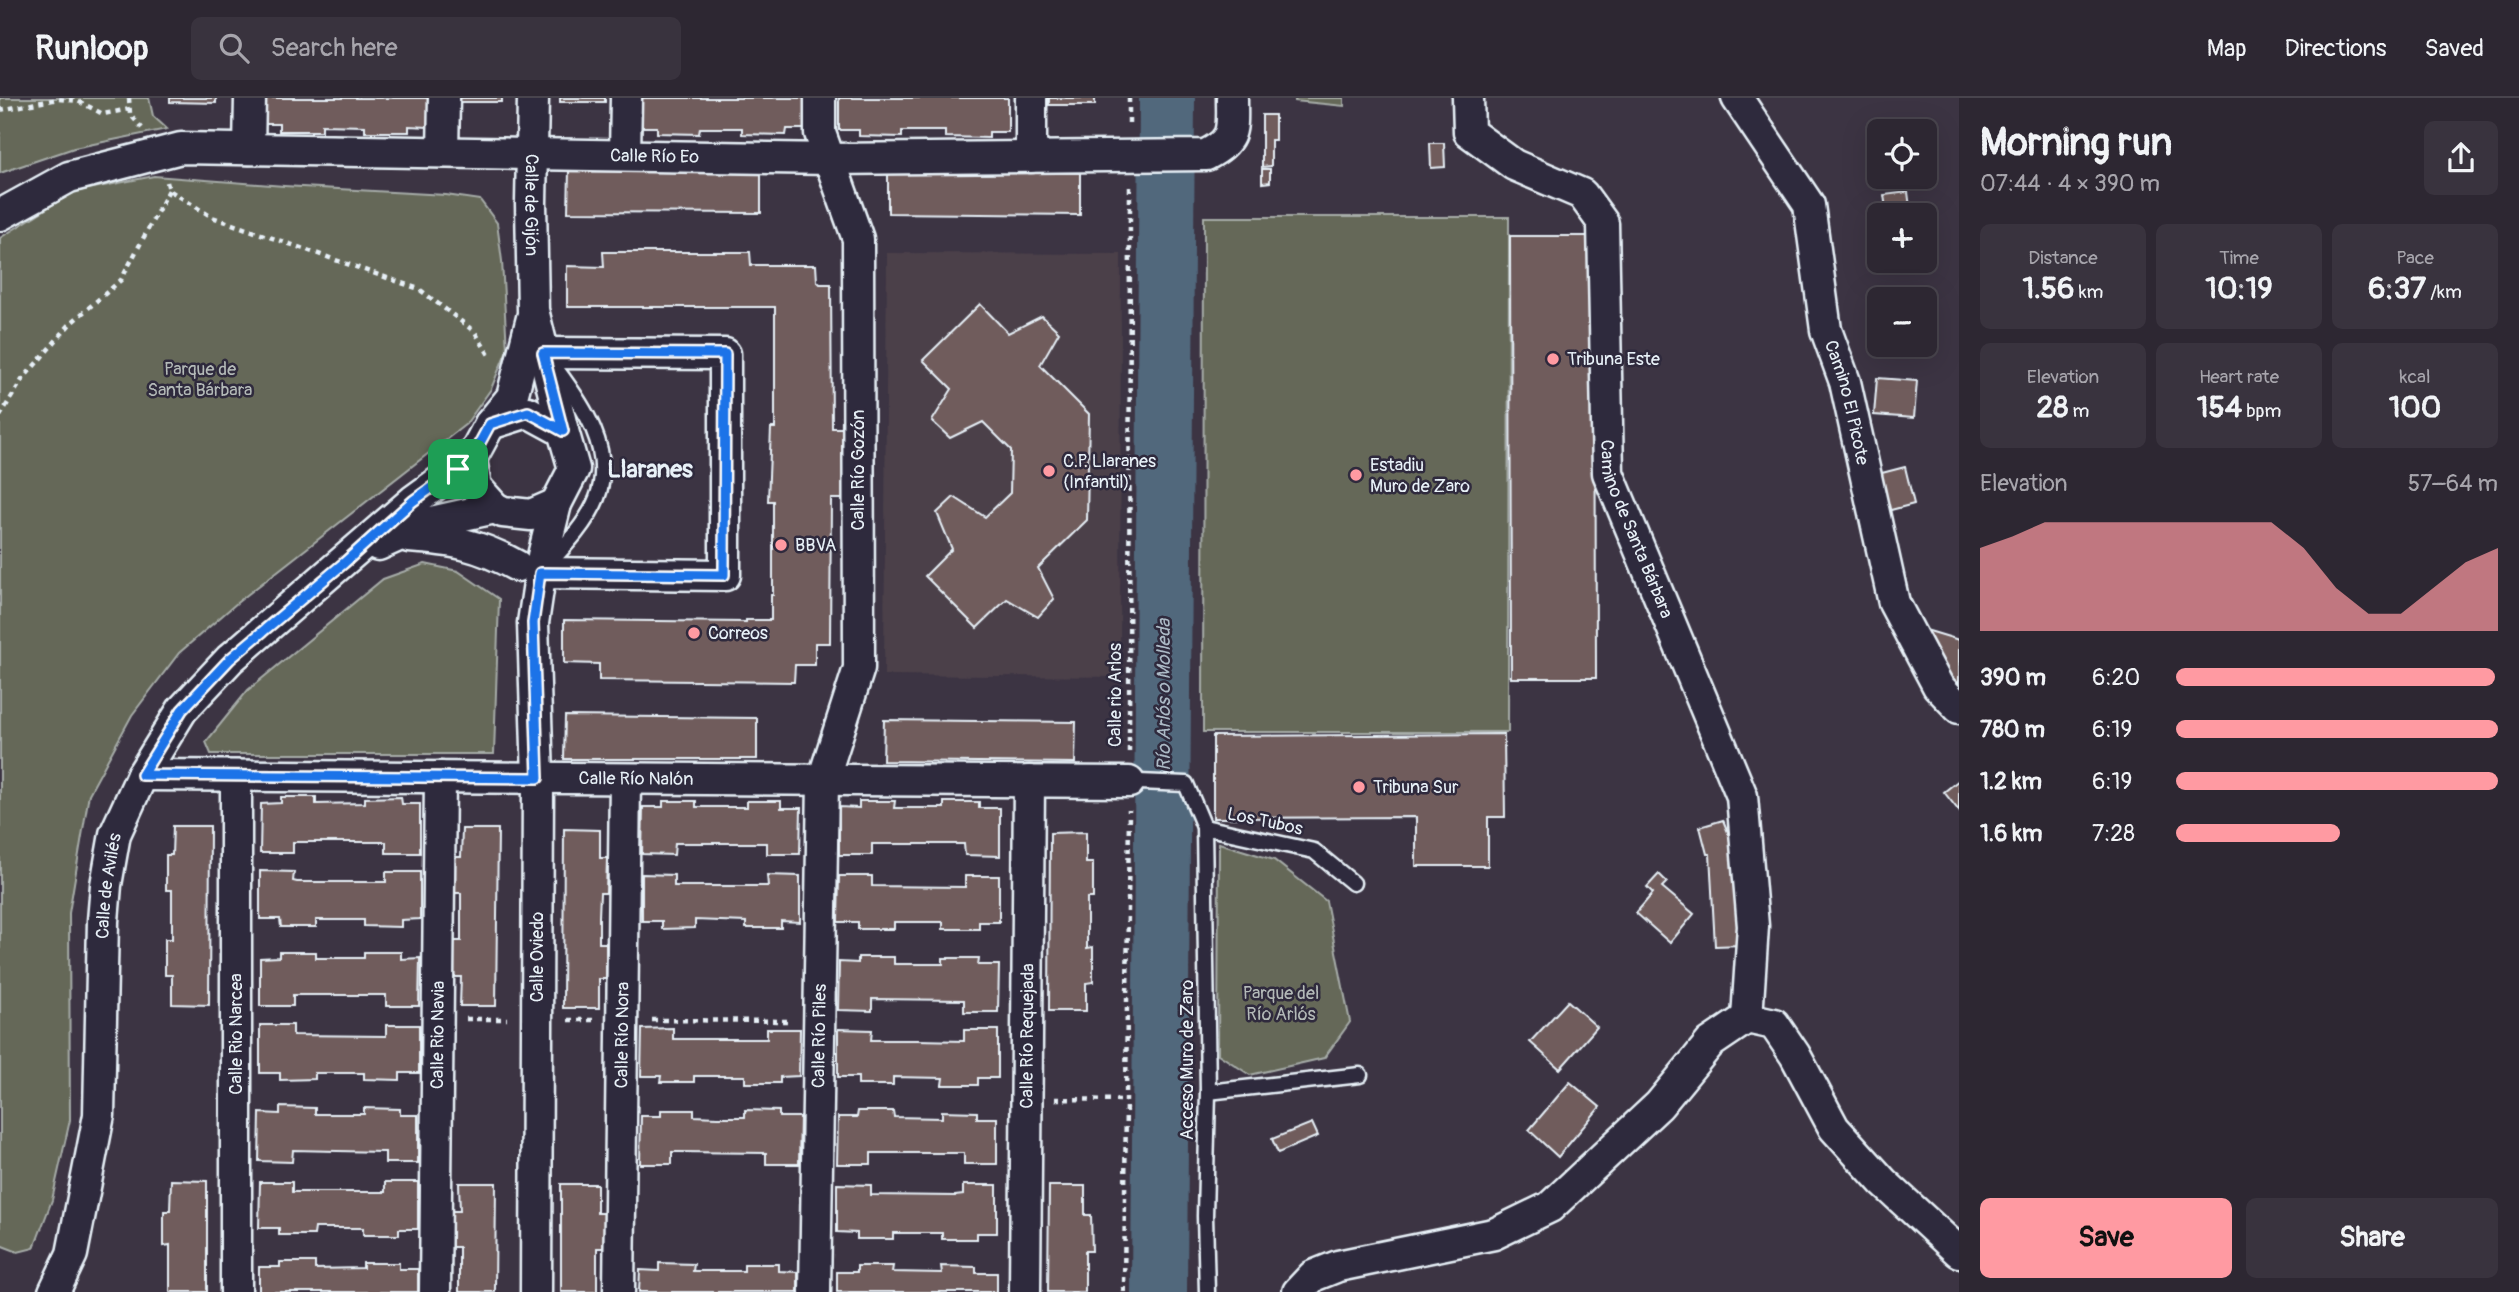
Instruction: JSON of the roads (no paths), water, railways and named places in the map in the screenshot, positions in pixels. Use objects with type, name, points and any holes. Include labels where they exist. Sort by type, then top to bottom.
[{"type":"street","points":[[249,149],[250,98]]},
{"type":"street","points":[[443,152],[444,98]]},
{"type":"street","name":"Calle de Gijón","points":[[533,98],[533,310],[563,431]]},
{"type":"street","points":[[625,155],[626,98]]},
{"type":"street","name":"Calle Río Gozón","points":[[820,98],[820,132],[858,239],[859,668],[823,780]]},
{"type":"street","points":[[1031,98],[1031,157]]},
{"type":"street","name":"Calle Río Eo","points":[[0,215],[69,177],[181,148],[830,159],[1206,155],[1222,147],[1232,130],[1232,98]]},
{"type":"street","name":"Camino de Santa Bárbara","points":[[1468,98],[1469,132],[1514,165],[1582,194],[1603,223],[1608,473],[1742,796],[1753,926],[1747,1018]]},
{"type":"street","name":"Camino El Picote","points":[[1737,98],[1809,205],[1826,330],[1845,382],[1894,603],[1938,685],[1959,708]]},
{"type":"street","name":"Calle de Gijón","points":[[490,424],[512,397],[533,310]]},
{"type":"street","points":[[394,537],[450,540],[494,554],[528,570],[724,575],[725,354],[543,353]]},
{"type":"street","points":[[528,412],[563,431],[575,469],[556,504],[531,515],[499,510],[476,487],[471,459],[490,424],[528,412]]},
{"type":"street","name":"Calle de Avilés","points":[[54,1292],[72,1254],[99,1115],[106,885],[116,834],[142,775],[182,710],[230,659],[413,501],[471,459]]},
{"type":"street","name":"Calle Oviedo","points":[[528,570],[556,504]]},
{"type":"street","name":"Calle Oviedo","points":[[499,510],[528,570],[533,623],[538,778],[537,1292]]},
{"type":"street","name":"Calle de Avilés","points":[[344,563],[427,523],[499,510]]},
{"type":"street","name":"Calle Río Nalón","points":[[142,775],[1134,782]]},
{"type":"street","name":"Calle Rio Narcea","points":[[236,776],[236,1292]]},
{"type":"street","name":"Calle Rio Navia","points":[[435,1292],[440,778]]},
{"type":"street","name":"Calle Río Nora","points":[[619,1292],[625,779]]},
{"type":"street","name":"Calle Río Piles","points":[[815,1292],[823,780]]},
{"type":"street","name":"Calle Río Requejada","points":[[1025,1292],[1029,781]]},
{"type":"street","points":[[1298,1292],[1313,1276],[1338,1266],[1494,1234],[1550,1207],[1659,1105],[1710,1043],[1747,1018],[1774,1024],[1795,1055],[1834,1128],[1883,1182],[1959,1252]]},
{"type":"lane","points":[[528,570],[574,536],[597,498],[602,463],[595,429],[575,394],[543,353]]},
{"type":"lane","name":"Los Tubos","points":[[1134,782],[1186,784],[1204,827],[1314,852],[1353,883]]},
{"type":"lane","name":"Acceso Muro de Zaro","points":[[1204,827],[1208,1092],[1205,1216],[1207,1292]]},
{"type":"lane","points":[[1208,1092],[1360,1075]]},
{"type":"waterway","name":"Río Arlós o Molleda","points":[[1159,1292],[1167,98]]},
{"type":"place","name":"Tribuna Este","points":[[1553,359]]},
{"type":"place","name":"C.P. Llaranes (Infantil)","points":[[1049,471]]},
{"type":"place","name":"Estadiu Muro de Zaro","points":[[1356,475]]},
{"type":"place","name":"BBVA","points":[[781,545]]},
{"type":"place","name":"Correos","points":[[694,633]]},
{"type":"place","name":"Tribuna Sur","points":[[1359,787]]},
{"type":"district","name":"Llaranes","points":[[650,469]]},
{"type":"park label","name":"Parque de Santa Bárbara","points":[[200,379]]},
{"type":"park label","name":"Parque del Río Arlós","points":[[1281,1003]]}]
